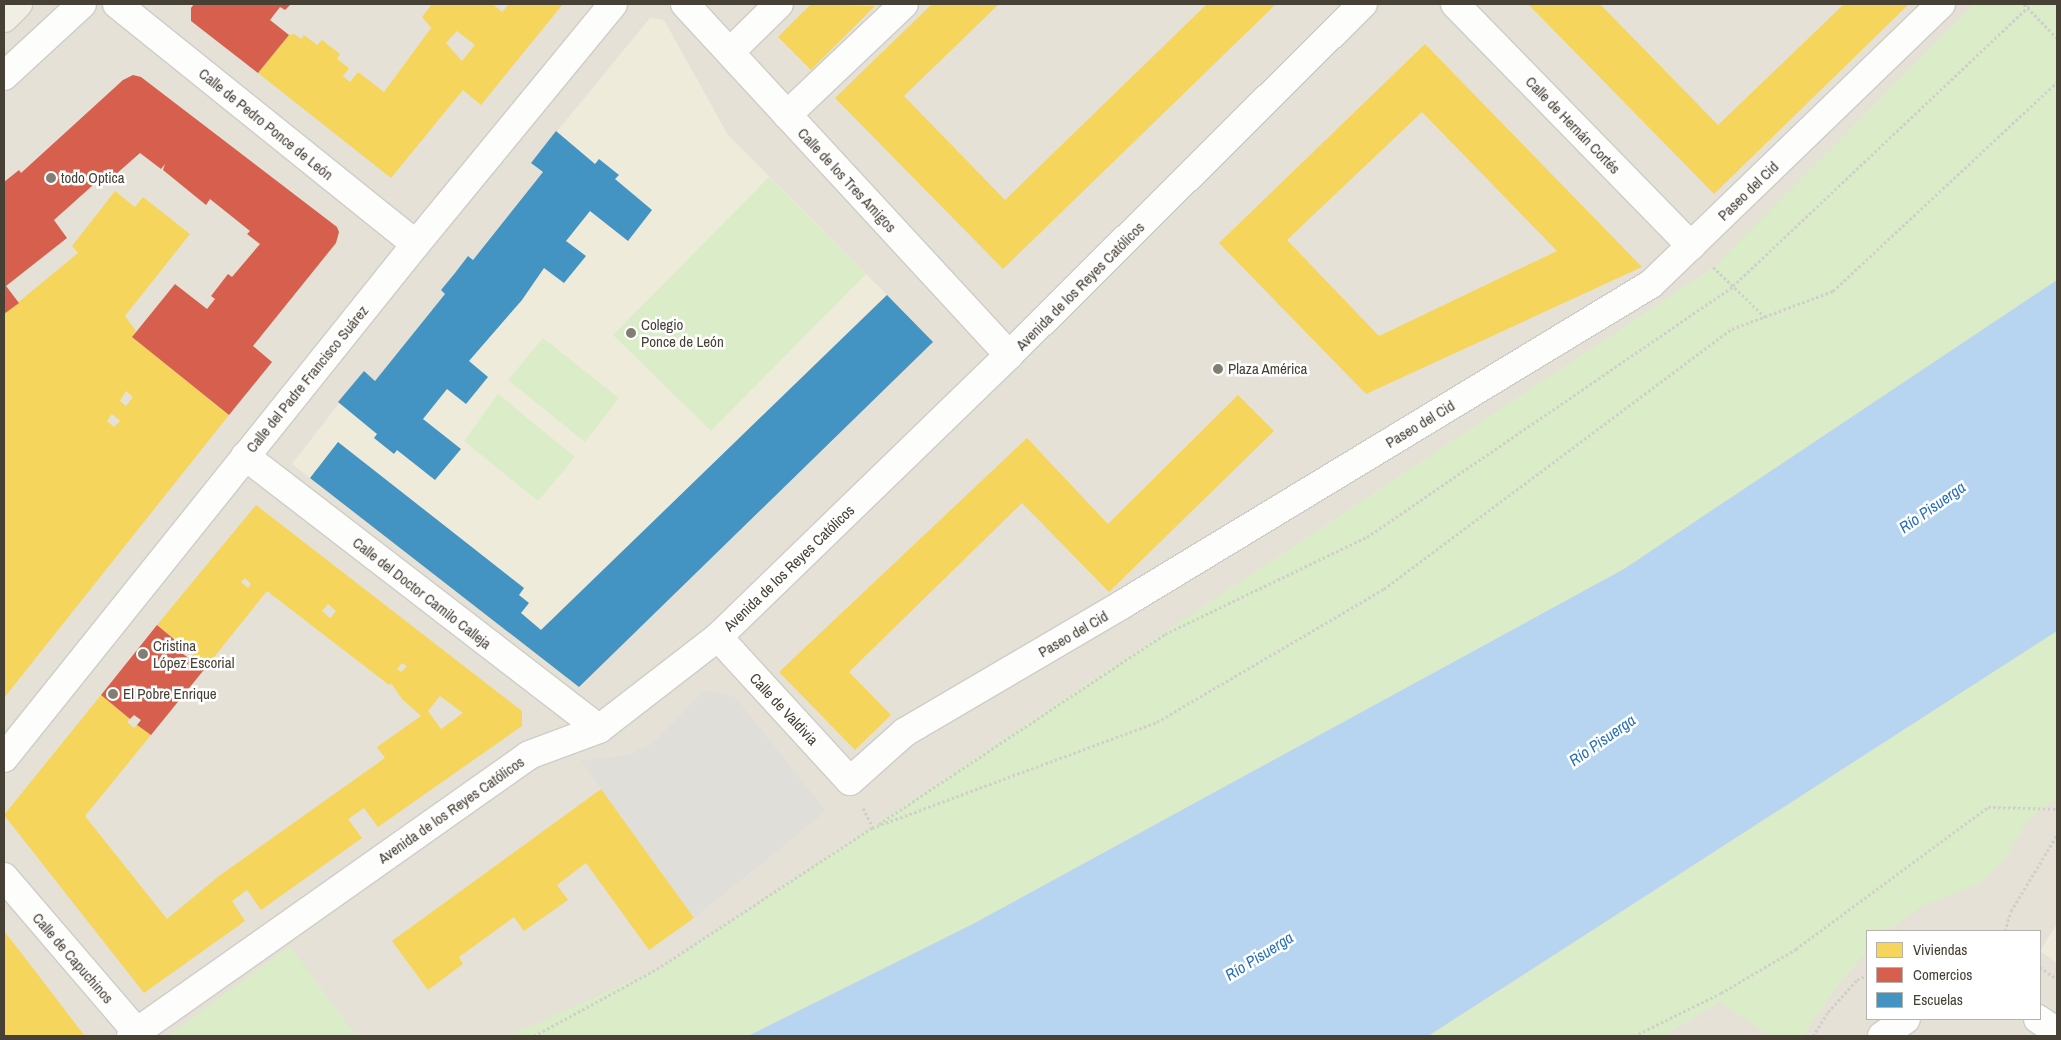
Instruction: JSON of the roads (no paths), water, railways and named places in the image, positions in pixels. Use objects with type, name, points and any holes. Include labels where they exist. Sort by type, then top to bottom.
[{"type":"main road","points":[[4,18],[18,4]]},
{"type":"street","points":[[4,76],[82,4]]},
{"type":"street","name":"Calle de Pedro Ponce de León","points":[[117,4],[416,244]]},
{"type":"street","name":"Calle del Padre Francisco Suárez","points":[[4,758],[416,244],[613,4]]},
{"type":"street","name":"Calle de los Tres Amigos","points":[[685,4],[731,51],[787,115],[1009,356]]},
{"type":"street","points":[[731,51],[779,4]]},
{"type":"street","points":[[787,115],[904,4]]},
{"type":"street","name":"Avenida de los Reyes Católicos","points":[[134,1034],[528,755],[599,729],[718,637],[1009,356],[1363,4]]},
{"type":"street","name":"Calle de Hernán Cortés","points":[[1455,4],[1691,246]]},
{"type":"street","name":"Paseo del Cid","points":[[850,781],[905,732],[1123,604],[1652,284],[1941,4]]},
{"type":"street","name":"Calle del Doctor Camilo Calleja","points":[[245,456],[599,729]]},
{"type":"street","name":"Calle de Valdivia","points":[[718,637],[850,781]]},
{"type":"street","name":"Calle de Capuchinos","points":[[4,877],[134,1034]]},
{"type":"street","points":[[1882,1036],[1905,1020]]},
{"type":"street","points":[[2039,1020],[2057,1032]]},
{"type":"water","name":"Río Pisuerga","points":[[2057,280],[2057,631],[1428,1036],[748,1036],[971,925],[1624,569]]},
{"type":"place","name":"todo Optica","points":[[51,178]]},
{"type":"place","name":"Colegio Ponce de León","points":[[631,333]]},
{"type":"place","name":"Plaza América","points":[[1218,369]]},
{"type":"place","name":"Cristina López Escorial","points":[[143,654]]},
{"type":"place","name":"El Pobre Enrique","points":[[113,694]]}]
